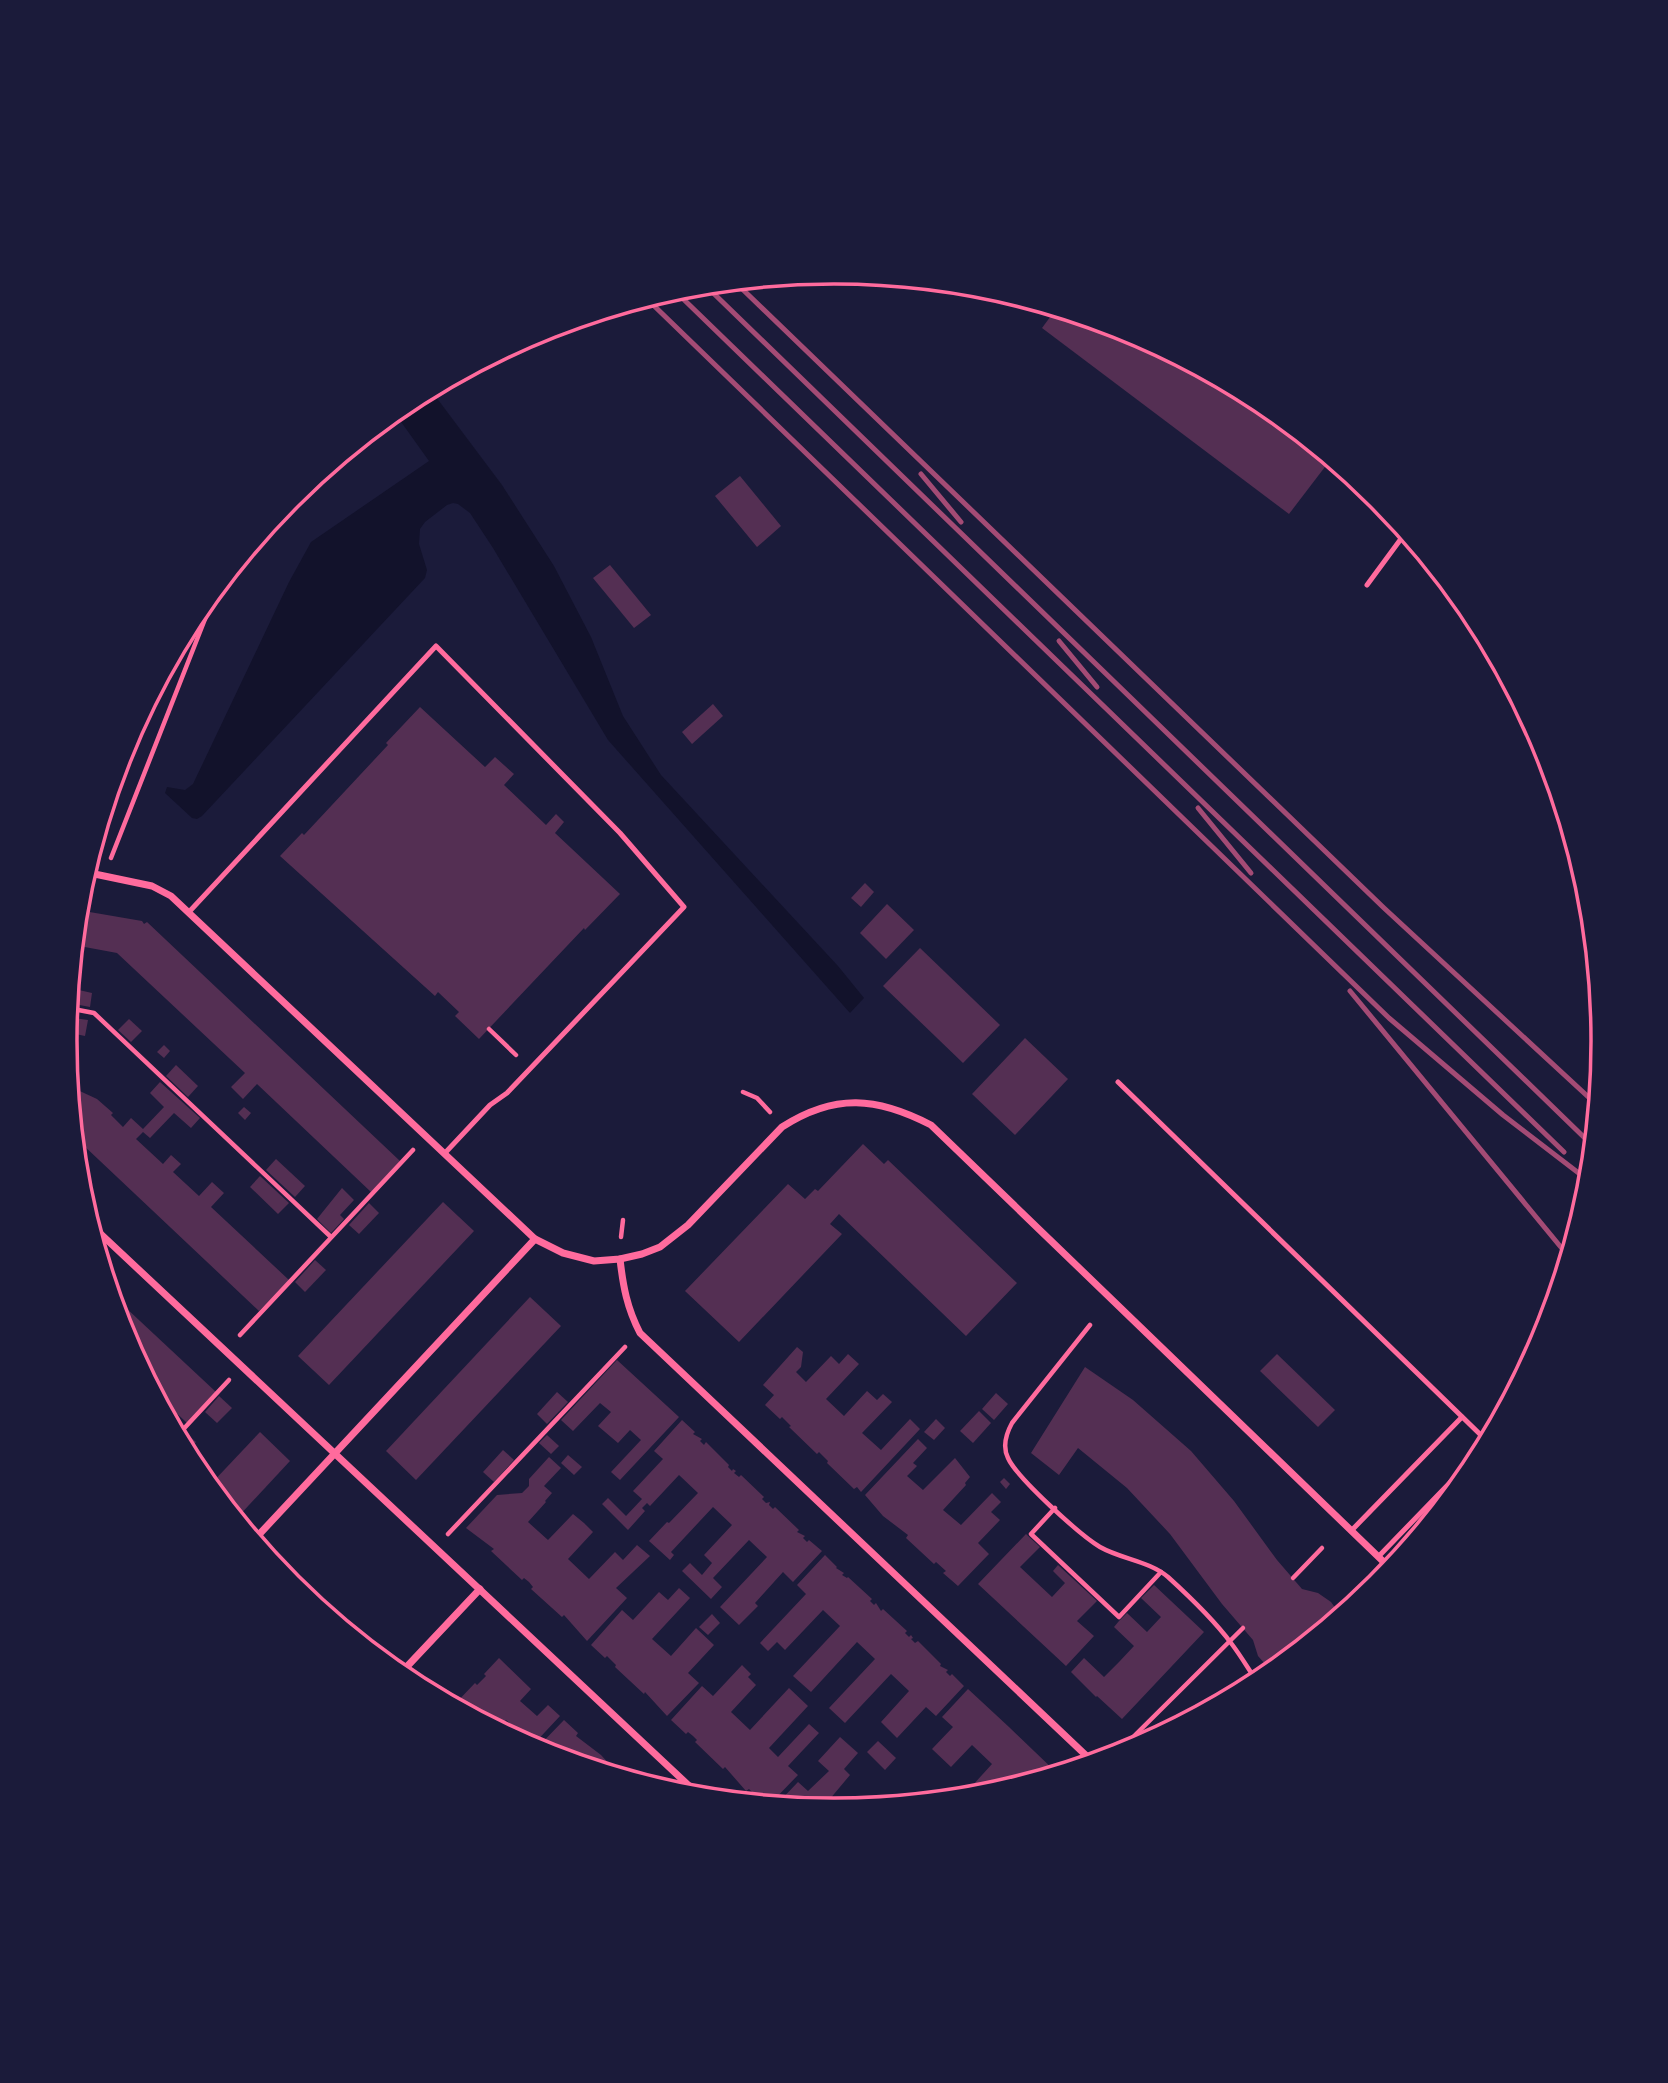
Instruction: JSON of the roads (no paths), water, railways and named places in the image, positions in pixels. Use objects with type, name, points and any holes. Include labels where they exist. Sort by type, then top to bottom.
[{"type":"street","points":[[97,874],[152,886],[172,897],[535,1239],[563,1253],[594,1261],[620,1259],[660,1247],[675,1237],[782,1127],[800,1115],[818,1109],[860,1103],[904,1111],[931,1125],[1383,1562]]},
{"type":"street","points":[[103,1236],[687,1784]]},
{"type":"street","points":[[259,1534],[535,1239]]},
{"type":"street","points":[[620,1259],[623,1291],[629,1312],[640,1333],[1085,1755]]},
{"type":"street","points":[[407,1667],[480,1589]]},
{"type":"lane","points":[[1367,585],[1401,539]]},
{"type":"lane","points":[[189,912],[436,646],[620,834],[684,907],[507,1093],[490,1105],[444,1153]]},
{"type":"lane","points":[[1118,1082],[1480,1435]]},
{"type":"lane","points":[[1352,1531],[1462,1417]]},
{"type":"lane","points":[[1378,1557],[1445,1488]]},
{"type":"railway","points":[[743,290],[1384,908],[1588,1097]]},
{"type":"railway","points":[[715,294],[1585,1138]]},
{"type":"railway","points":[[684,300],[1564,1152]]},
{"type":"railway","points":[[654,306],[1389,1018],[1503,1115],[1579,1173]]},
{"type":"railway","points":[[921,474],[961,522]]},
{"type":"railway","points":[[1059,641],[1097,687]]},
{"type":"railway","points":[[1198,808],[1251,873]]},
{"type":"railway","points":[[1350,991],[1562,1248]]}]
